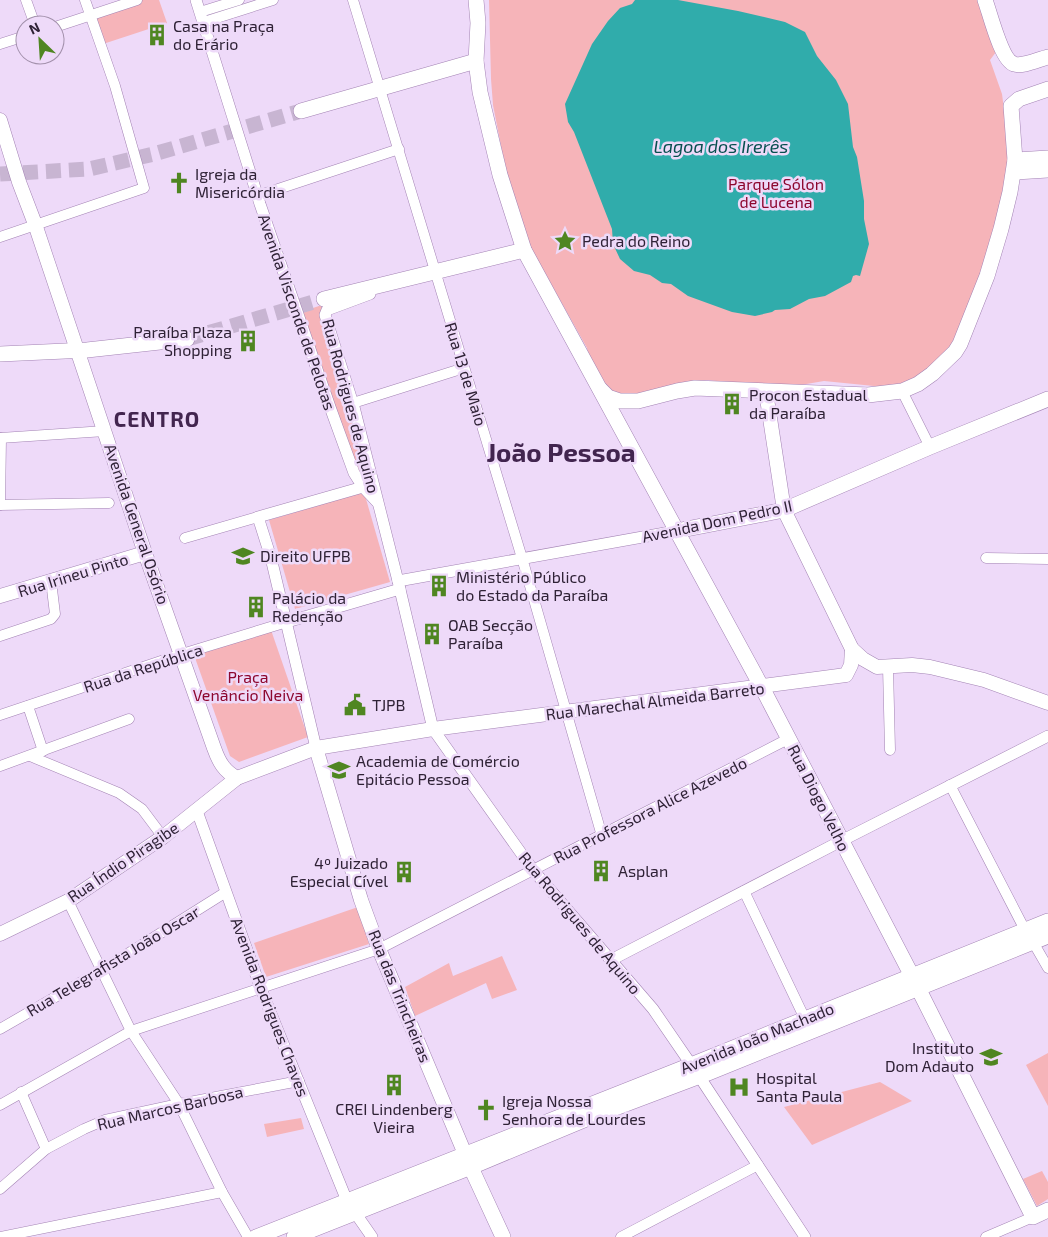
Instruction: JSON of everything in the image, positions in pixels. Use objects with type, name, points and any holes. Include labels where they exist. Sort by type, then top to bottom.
[{"type":"main road","points":[[326,305],[416,276],[524,250],[500,175],[480,92],[476,61],[478,23],[476,0]]},
{"type":"main road","points":[[985,0],[1007,59],[1014,64],[1020,65],[1041,59]]},
{"type":"main road","points":[[301,112],[476,61]]},
{"type":"main road","points":[[596,384],[608,397],[620,401],[638,401],[695,388],[868,395],[902,391],[918,384],[932,374],[955,352],[960,344],[986,276],[1003,220],[1014,166],[1010,109],[1013,103],[1019,99],[1048,89]]},
{"type":"main road","name":"Avenida General Osório","points":[[0,120],[19,182],[218,760],[225,770],[237,778]]},
{"type":"main road","points":[[1014,166],[1048,158]]},
{"type":"main road","points":[[1014,166],[1048,170]]},
{"type":"main road","name":"Rua Diogo Velho","points":[[524,250],[762,687],[915,982],[1033,1217]]},
{"type":"main road","points":[[0,354],[77,350],[187,339]]},
{"type":"main road","points":[[766,392],[784,510],[852,649],[863,659],[877,667],[912,665],[930,667],[984,680],[1048,702]]},
{"type":"main road","name":"Avenida Dom Pedro II","points":[[676,531],[784,510],[1048,399]]},
{"type":"main road","name":"Rua Irineu Pinto","points":[[0,596],[146,553]]},
{"type":"main road","name":"Rua Marechal Almeida Barreto","points":[[237,778],[316,748],[433,729],[846,675],[851,665],[852,649]]},
{"type":"main road","name":"Rua das Trincheiras","points":[[316,748],[358,892],[379,950],[468,1160],[503,1237]]},
{"type":"main road","name":"Rua Índio Piragibe","points":[[0,934],[68,900],[163,837],[237,778]]},
{"type":"main road","name":"Avenida João Machado","points":[[695,1070],[1029,936],[1048,921]]},
{"type":"main road","name":"Avenida João Machado","points":[[1029,936],[1048,936]]},
{"type":"main road","name":"Avenida João Machado","points":[[350,1207],[468,1160],[586,1119],[805,1018],[915,982]]},
{"type":"main road","points":[[256,1237],[350,1207]]},
{"type":"main road","points":[[294,1237],[350,1207]]},
{"type":"main road","points":[[1033,1217],[1048,1210]]},
{"type":"street","points":[[26,0],[31,15]]},
{"type":"street","points":[[0,236],[144,188],[115,86],[85,0]]},
{"type":"street","points":[[65,24],[137,0]]},
{"type":"street","name":"Avenida Visconde de Pelotas","points":[[196,0],[258,196],[330,407],[354,473],[363,487],[377,502]]},
{"type":"street","points":[[202,17],[239,0]]},
{"type":"street","points":[[202,17],[273,0]]},
{"type":"street","name":"Rua 13 de Maio","points":[[353,0],[522,558],[602,836]]},
{"type":"street","points":[[0,44],[15,39]]},
{"type":"street","points":[[258,196],[399,149]]},
{"type":"street","name":"Rua Rodrigues de Aquino","points":[[326,305],[325,315],[353,403],[433,729],[533,870],[652,1009],[695,1070],[805,1237]]},
{"type":"street","points":[[353,403],[464,368]]},
{"type":"street","points":[[902,391],[930,447]]},
{"type":"street","points":[[106,431],[0,438],[0,505],[109,503]]},
{"type":"street","points":[[185,538],[363,487]]},
{"type":"street","points":[[258,517],[272,558],[316,748]]},
{"type":"street","name":"Avenida Dom Pedro II","points":[[287,622],[399,585],[522,558],[676,531]]},
{"type":"street","points":[[986,558],[1048,559]]},
{"type":"street","points":[[0,636],[51,619],[55,614],[52,581]]},
{"type":"street","name":"Rua da República","points":[[0,715],[182,654],[287,622]]},
{"type":"street","points":[[888,667],[890,750]]},
{"type":"street","points":[[28,706],[43,751]]},
{"type":"street","points":[[0,766],[129,719]]},
{"type":"street","points":[[611,960],[1048,736]]},
{"type":"street","name":"Rua Professora Alice Azevedo","points":[[0,1105],[131,1031],[379,950],[788,739]]},
{"type":"street","points":[[30,756],[119,793],[142,809],[163,837]]},
{"type":"street","points":[[950,785],[1029,936],[1048,968]]},
{"type":"street","name":"Avenida Rodrigues Chaves","points":[[196,811],[261,988],[350,1207],[372,1237]]},
{"type":"street","points":[[744,891],[805,1018]]},
{"type":"street","name":"Rua Telegrafista João Oscar","points":[[0,1028],[102,970],[226,892]]},
{"type":"street","points":[[68,900],[131,1031],[179,1104],[222,1192],[248,1237]]},
{"type":"street","name":"Rua Marcos Barbosa","points":[[0,1189],[46,1149],[84,1128],[105,1120],[299,1081]]},
{"type":"street","points":[[21,1092],[46,1149]]},
{"type":"street","points":[[621,1237],[758,1165]]},
{"type":"street","points":[[0,1236],[222,1192]]},
{"type":"street","points":[[986,1237],[1033,1217]]},
{"type":"green space","points":[[137,0],[159,0],[167,23],[100,45],[89,16]]},
{"type":"green space","name":"Parque Sólon de Lucena","points":[[489,0],[979,0],[996,52],[990,60],[1002,94],[1012,168],[1005,204],[953,354],[914,381],[894,388],[824,381],[783,388],[707,380],[672,385],[641,396],[617,394],[602,385],[588,356],[587,348],[524,236],[508,182],[493,105]]},
{"type":"green space","points":[[325,304],[371,473],[354,473],[298,313]]},
{"type":"green space","points":[[364,492],[390,582],[295,609],[269,520]]},
{"type":"green space","name":"Praça Venâncio Neiva","points":[[271,630],[308,737],[239,762],[230,756],[194,655]]},
{"type":"green space","points":[[358,907],[369,944],[266,977],[254,943]]},
{"type":"green space","points":[[502,956],[517,990],[492,999],[486,983],[415,1016],[405,987],[449,963],[453,976]]},
{"type":"green space","points":[[1048,1053],[1048,1106],[1026,1065]]},
{"type":"green space","points":[[880,1082],[912,1101],[812,1145],[784,1107]]},
{"type":"green space","points":[[301,1118],[304,1129],[267,1137],[264,1124]]},
{"type":"green space","points":[[1042,1171],[1048,1182],[1048,1199],[1037,1206],[1023,1179]]},
{"type":"water","name":"Lagoa dos Irerês","points":[[635,0],[678,0],[738,11],[785,22],[805,32],[817,56],[836,80],[848,104],[869,244],[860,276],[853,276],[851,282],[825,296],[809,299],[790,309],[775,310],[755,316],[732,312],[688,296],[671,284],[662,283],[650,275],[634,271],[620,259],[613,244],[612,229],[574,132],[568,122],[565,104],[592,44],[620,8],[632,4]]},
{"type":"tunnel","points":[[0,174],[89,169],[154,154],[301,111]]},
{"type":"tunnel","points":[[187,339],[324,299]]},
{"type":"place","name":"Casa na Praça do Erário","points":[[157,35]]},
{"type":"place","name":"Igreja da Misericórdia","points":[[179,183]]},
{"type":"place","name":"Pedra do Reino","points":[[565,241]]},
{"type":"place","name":"Paraíba Plaza Shopping","points":[[248,341]]},
{"type":"place","name":"Procon Estadual da Paraíba","points":[[732,404]]},
{"type":"place","name":"Direito UFPB","points":[[243,556]]},
{"type":"place","name":"Ministério Público do Estado da Paraíba","points":[[439,586]]},
{"type":"place","name":"Palácio da Redenção","points":[[256,607]]},
{"type":"place","name":"OAB Secção Paraíba","points":[[432,634]]},
{"type":"place","name":"TJPB","points":[[355,705]]},
{"type":"place","name":"Academia de Comércio Epitácio Pessoa","points":[[339,770]]},
{"type":"place","name":"Asplan","points":[[601,871]]},
{"type":"place","name":"4º Juizado Especial Cível","points":[[404,872]]},
{"type":"place","name":"Instituto Dom Adauto","points":[[991,1057]]},
{"type":"place","name":"CREI Lindenberg Vieira","points":[[394,1085]]},
{"type":"place","name":"Hospital Santa Paula","points":[[739,1087]]},
{"type":"place","name":"Igreja Nossa Senhora de Lourdes","points":[[486,1110]]},
{"type":"district","name":"CENTRO","points":[[157,420]]},
{"type":"district","name":"João Pessoa","points":[[561,453]]}]
